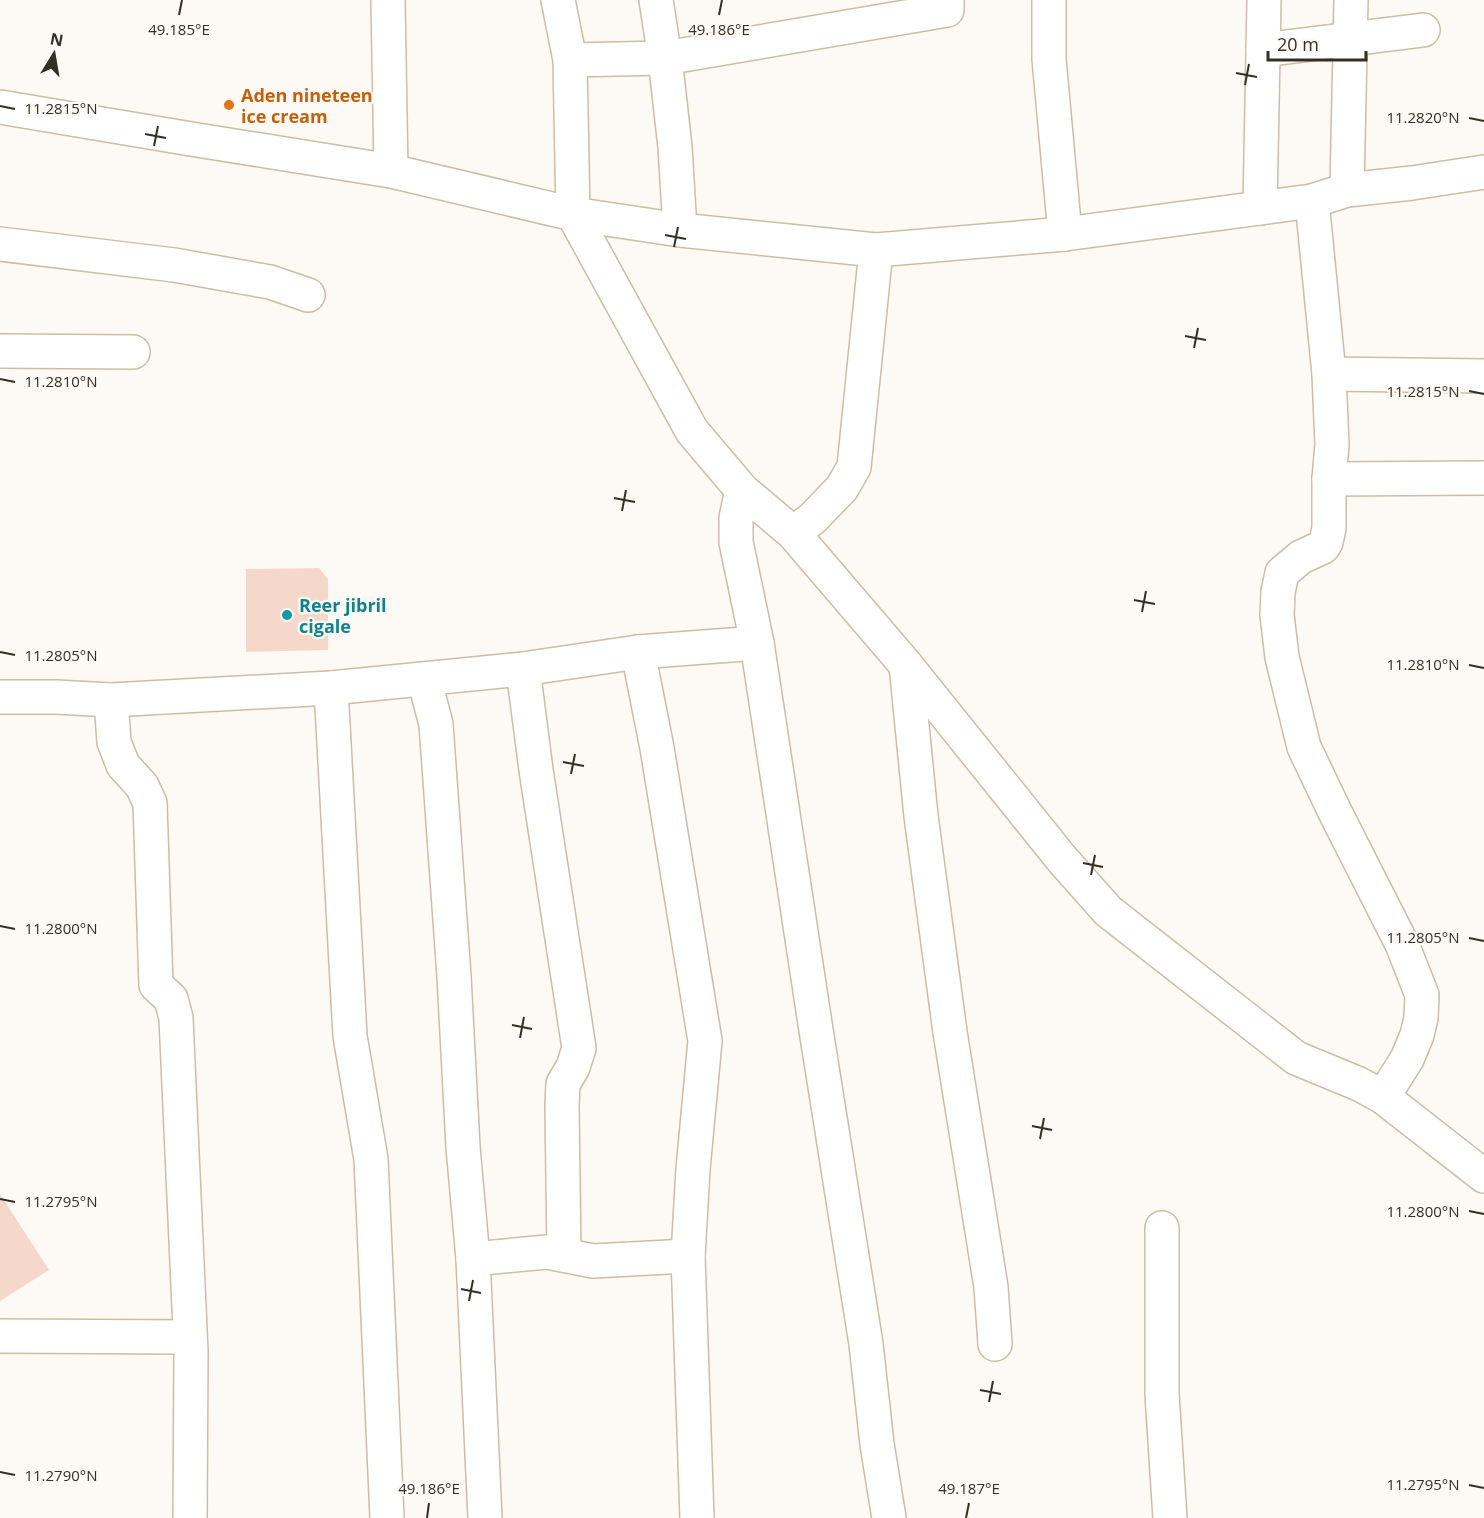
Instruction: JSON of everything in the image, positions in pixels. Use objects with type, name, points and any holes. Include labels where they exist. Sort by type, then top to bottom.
[{"type":"street","points":[[388,0],[391,171]]},
{"type":"street","points":[[558,0],[570,60],[573,214],[693,430],[742,490],[793,533],[906,664],[1061,858],[1108,911],[1296,1058],[1359,1084],[1383,1097],[1484,1176]]},
{"type":"street","points":[[656,0],[675,147],[680,230]]},
{"type":"street","points":[[570,60],[665,58],[947,10],[947,0]]},
{"type":"street","points":[[1049,0],[1049,59],[1065,234]]},
{"type":"street","points":[[1260,208],[1264,0]]},
{"type":"street","points":[[1347,190],[1352,0]]},
{"type":"street","points":[[1263,50],[1423,30]]},
{"type":"street","points":[[0,107],[190,140],[391,171],[573,214],[680,230],[876,250],[1065,234],[1312,201],[1347,190],[1484,172]]},
{"type":"street","points":[[1312,201],[1329,374],[1332,444],[1329,528],[1323,547],[1301,556],[1282,573],[1277,615],[1281,657],[1304,747],[1402,944],[1422,996],[1421,1018],[1417,1035],[1407,1059],[1383,1097]]},
{"type":"street","points":[[0,244],[174,265],[270,282],[308,295]]},
{"type":"street","points":[[793,533],[812,519],[842,488],[854,467],[876,250]]},
{"type":"street","points":[[0,351],[133,352]]},
{"type":"street","points":[[1329,374],[1484,376]]},
{"type":"street","points":[[1329,479],[1484,478]]},
{"type":"street","points":[[742,490],[736,518],[736,542],[756,643],[866,1344],[877,1444],[889,1518]]},
{"type":"street","points":[[0,697],[111,700],[331,688],[523,669],[638,652],[756,643]]},
{"type":"street","points":[[638,652],[657,748],[705,1041],[687,1256],[697,1518]]},
{"type":"street","points":[[906,664],[921,816],[950,1032],[991,1287],[995,1344]]},
{"type":"street","points":[[523,669],[579,1048],[573,1067],[563,1084],[564,1255]]},
{"type":"street","points":[[424,679],[436,724],[454,976],[463,1147],[473,1259],[485,1518]]},
{"type":"street","points":[[331,688],[350,1036],[371,1159],[387,1518]]},
{"type":"street","points":[[111,700],[114,742],[123,765],[142,786],[150,804],[156,985],[171,999],[176,1018],[190,1337],[190,1518]]},
{"type":"street","points":[[1162,1228],[1162,1394],[1170,1518]]},
{"type":"street","points":[[473,1259],[547,1252],[593,1261],[687,1256]]},
{"type":"street","points":[[0,1336],[190,1337]]},
{"type":"building","name":"Reer jibril cigale","points":[[319,568],[328,579],[328,650],[246,652],[246,569]]},
{"type":"building","points":[[0,1194],[49,1270],[0,1301]]},
{"type":"place","name":"Aden nineteen ice cream","points":[[229,105]]},
{"type":"place","name":"Reer jibril cigale","points":[[287,615]]}]
